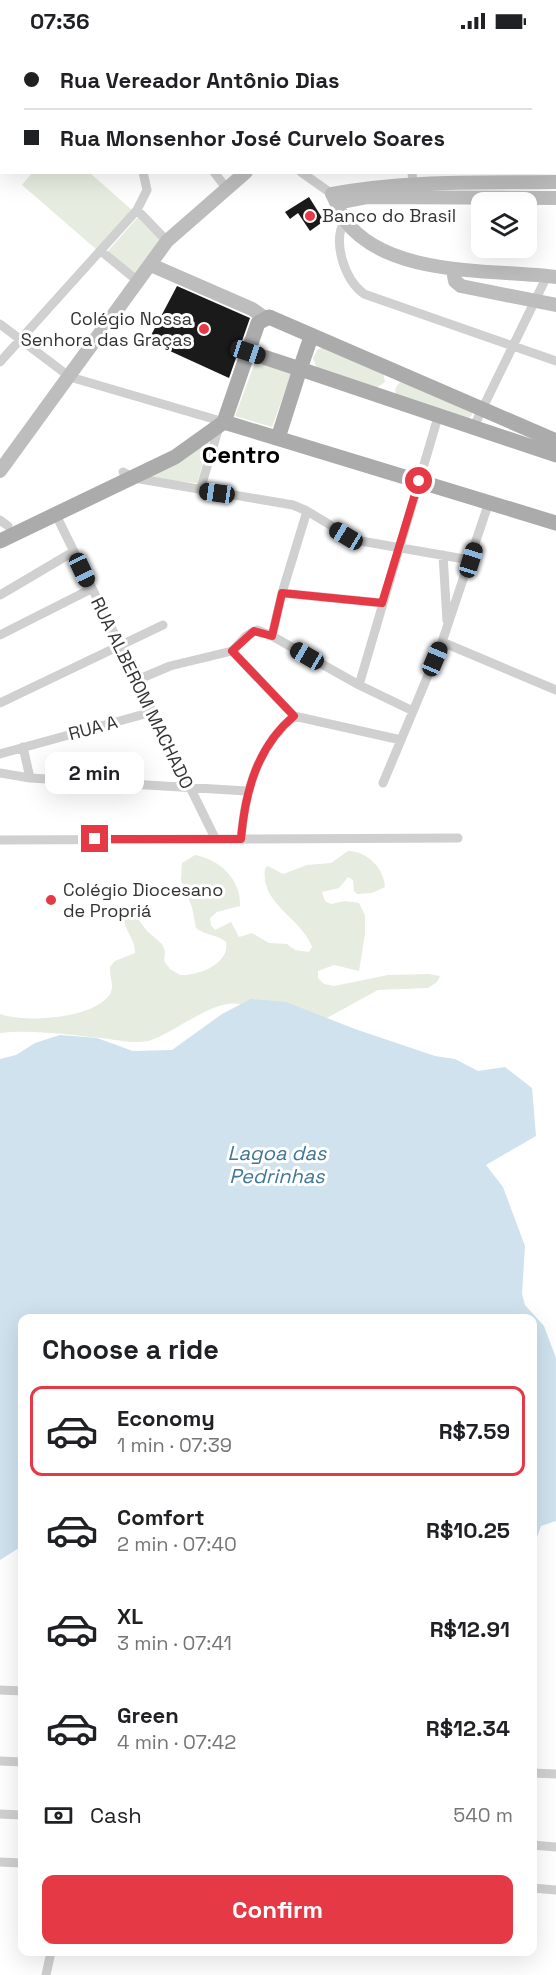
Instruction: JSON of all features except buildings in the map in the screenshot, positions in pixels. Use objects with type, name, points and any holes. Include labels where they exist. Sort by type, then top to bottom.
[{"type":"main road","points":[[0,541],[6,527],[183,452],[222,423],[258,323],[265,318],[274,317],[311,337],[556,441]]},
{"type":"main road","points":[[278,438],[311,337]]},
{"type":"main road","points":[[248,352],[556,455]]},
{"type":"main road","points":[[384,398],[394,372]]},
{"type":"main road","points":[[222,423],[556,523]]},
{"type":"main road","points":[[6,527],[56,515],[128,475]]},
{"type":"street","points":[[0,362],[137,210],[147,190],[143,174]]},
{"type":"street","points":[[216,174],[227,189]]},
{"type":"street","points":[[0,471],[167,241],[244,174]]},
{"type":"street","points":[[304,174],[335,199],[345,220],[382,250],[453,270],[552,276]]},
{"type":"street","points":[[335,199],[412,178],[556,182]]},
{"type":"street","points":[[367,192],[556,198]]},
{"type":"street","points":[[137,210],[167,241]]},
{"type":"street","points":[[345,220],[340,228],[339,246],[345,266],[361,292],[556,361]]},
{"type":"street","points":[[101,251],[139,282]]},
{"type":"street","points":[[151,265],[252,309],[265,318]]},
{"type":"street","points":[[453,270],[455,281],[461,286],[556,305]]},
{"type":"street","points":[[473,428],[534,302],[552,276]]},
{"type":"street","points":[[0,324],[70,376],[222,423],[200,490]]},
{"type":"street","points":[[359,685],[438,417]]},
{"type":"street","points":[[128,475],[200,490],[279,502],[308,511],[355,540],[471,560]]},
{"type":"street","points":[[383,783],[442,642],[489,502]]},
{"type":"street","points":[[272,636],[282,593],[308,511]]},
{"type":"street","name":"RUA ALBEROM MACHADO","points":[[56,515],[214,838]]},
{"type":"street","points":[[0,595],[73,552]]},
{"type":"street","points":[[443,555],[447,627]]},
{"type":"street","points":[[0,635],[91,589]]},
{"type":"street","points":[[282,593],[382,603]]},
{"type":"street","points":[[0,703],[163,625]]},
{"type":"street","points":[[137,680],[170,666],[232,651],[254,631],[272,636],[359,685],[413,711]]},
{"type":"street","points":[[442,642],[556,690]]},
{"type":"street","points":[[232,651],[294,716],[401,740]]},
{"type":"street","name":"RUA A","points":[[0,754],[152,712]]},
{"type":"street","points":[[241,839],[247,791],[267,747],[283,725],[294,716]]},
{"type":"street","points":[[22,747],[30,778]]},
{"type":"street","points":[[0,773],[30,778],[247,791]]},
{"type":"street","points":[[0,840],[458,838]]},
{"type":"street","points":[[0,1690],[18,1691]]},
{"type":"street","points":[[0,1761],[18,1762]]},
{"type":"street","points":[[537,1773],[556,1774]]},
{"type":"street","points":[[0,1814],[18,1815]]},
{"type":"street","points":[[537,1845],[556,1847]]},
{"type":"street","points":[[0,1862],[18,1863]]},
{"type":"street","points":[[537,1888],[556,1890]]},
{"type":"street","points":[[46,1975],[50,1956]]},
{"type":"shaded area","points":[[31,174],[91,174],[132,210],[97,250],[22,185]]},
{"type":"shaded area","points":[[138,217],[162,239],[135,276],[108,251]]},
{"type":"shaded area","points":[[324,347],[383,371],[385,382],[375,389],[318,371],[313,358],[317,350]]},
{"type":"shaded area","points":[[256,360],[292,372],[272,427],[235,416]]},
{"type":"shaded area","points":[[404,380],[472,412],[472,415],[467,420],[396,395],[397,386]]},
{"type":"shaded area","points":[[210,439],[197,483],[146,478]]},
{"type":"shaded area","points":[[348,851],[368,857],[378,867],[385,887],[372,893],[357,894],[354,891],[353,880],[348,877],[339,888],[322,892],[325,901],[331,904],[345,901],[359,903],[365,915],[365,934],[359,971],[334,965],[318,971],[318,978],[324,984],[334,986],[388,975],[440,976],[437,982],[428,988],[378,990],[325,1019],[235,1004],[224,1005],[211,1009],[158,1037],[142,1042],[38,1032],[0,1033],[0,1014],[25,1018],[58,1017],[90,1009],[102,1002],[111,991],[110,967],[115,961],[135,953],[125,923],[125,913],[135,915],[147,931],[162,944],[165,951],[164,961],[170,969],[180,975],[204,971],[218,962],[226,950],[226,942],[196,928],[192,907],[181,880],[182,863],[195,855],[220,866],[233,879],[237,887],[240,906],[217,912],[210,918],[215,930],[231,922],[239,937],[252,933],[269,943],[287,944],[295,950],[309,952],[312,947],[307,937],[269,892],[265,881],[265,868],[268,866],[283,874],[307,865],[331,863]]},
{"type":"water","name":"Lagoa das Pedrinhas","points":[[251,999],[286,1002],[355,1029],[435,1056],[455,1059],[478,1071],[505,1067],[532,1088],[536,1136],[486,1165],[503,1187],[525,1246],[522,1294],[525,1305],[533,1314],[18,1314],[18,1549],[0,1560],[0,1059],[16,1055],[35,1043],[60,1035],[97,1038],[133,1051],[172,1050],[222,1014]]},
{"type":"water","name":"Lagoa das Pedrinhas","points":[[537,1318],[544,1326],[556,1358],[556,1521],[541,1526],[537,1538]]},
{"type":"place","name":"Banco do Brasil","points":[[310,216]]},
{"type":"place","name":"Colégio Nossa Senhora das Graças","points":[[204,329]]},
{"type":"place","name":"Colégio Diocesano de Propriá","points":[[51,900]]},
{"type":"district","name":"Centro","points":[[241,455]]},
{"type":"route","points":[[95,839],[241,839],[247,791],[257,766],[273,736],[294,716],[232,651],[250,632],[260,631],[272,636],[282,593],[382,603],[419,481]]}]
